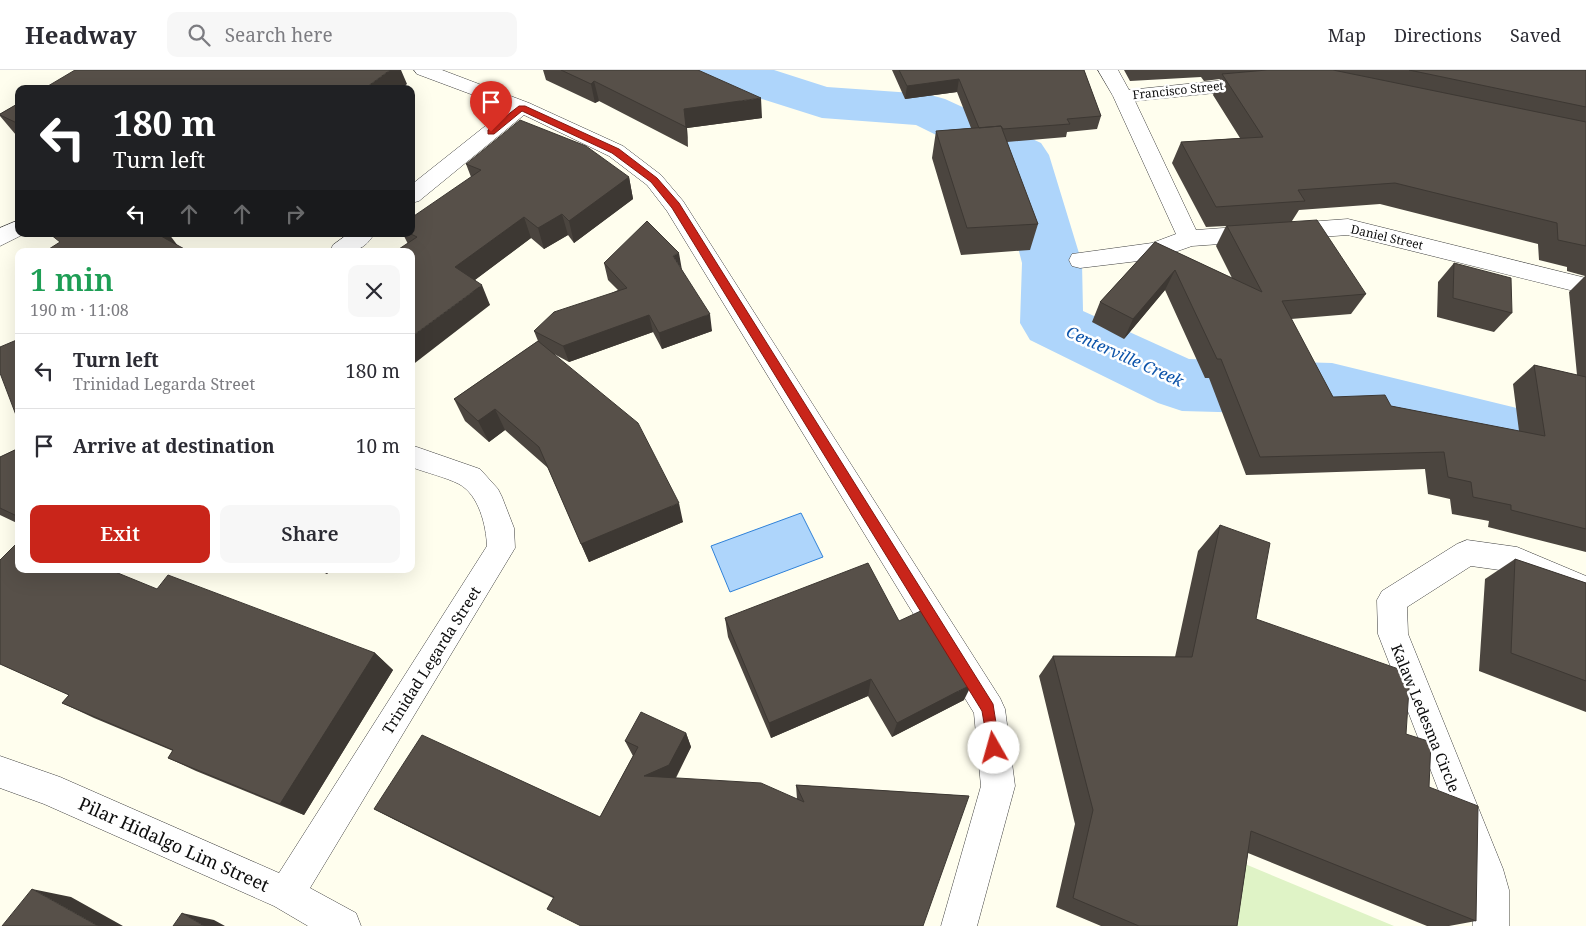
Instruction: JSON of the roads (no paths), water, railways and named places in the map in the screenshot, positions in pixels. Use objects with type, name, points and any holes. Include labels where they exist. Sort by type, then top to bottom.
[{"type":"street","points":[[424,70],[522,108],[616,151],[654,180],[675,206],[989,709],[998,786],[959,926]]},
{"type":"street","points":[[1108,70],[1123,96],[1190,238]]},
{"type":"street","name":"Francisco Street","points":[[1123,96],[1220,78],[1271,82]]},
{"type":"street","points":[[415,193],[522,108]]},
{"type":"street","name":"Daniel Street","points":[[1080,260],[1155,251],[1190,238],[1348,228],[1586,286]]},
{"type":"street","points":[[0,238],[15,229]]},
{"type":"street","points":[[345,248],[359,237]]},
{"type":"street","name":"Trinidad Legarda Street","points":[[286,894],[500,548],[500,528],[488,497],[470,477],[415,457]]},
{"type":"street","name":"Kalaw Ledesma Circle","points":[[1491,926],[1491,890],[1486,869],[1393,634],[1392,600],[1468,553],[1517,560],[1586,590]]},
{"type":"street","name":"Pilar Hidalgo Lim Street","points":[[0,772],[48,789],[286,894],[343,926]]},
{"type":"water","points":[[801,513],[823,557],[730,592],[711,546]]},
{"type":"waterway","name":"Centerville Creek","points":[[723,70],[822,102],[927,110],[1022,155],[1052,263],[1052,323],[1182,385],[1332,389],[1586,454]]}]
